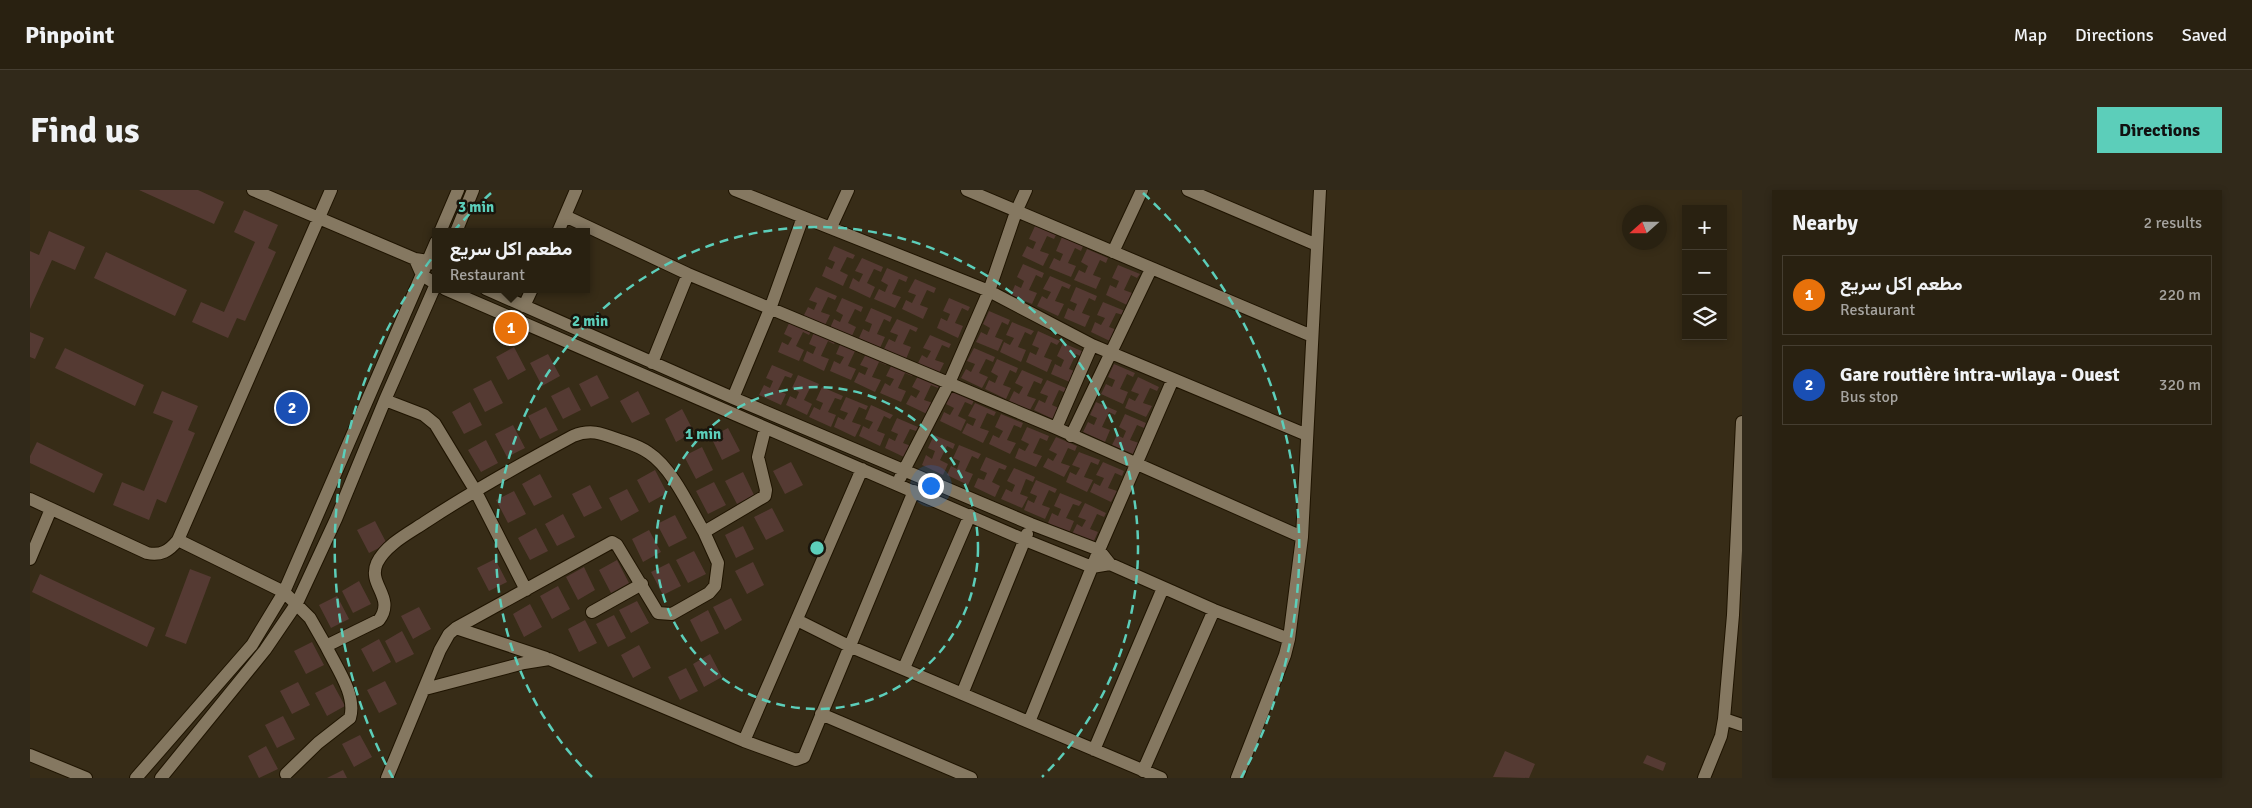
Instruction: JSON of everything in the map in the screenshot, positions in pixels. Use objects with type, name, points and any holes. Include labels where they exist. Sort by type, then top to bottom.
[{"type":"street","points":[[253,190],[318,219],[426,262]]},
{"type":"street","points":[[30,499],[146,553],[162,554],[171,550],[178,540],[331,190]]},
{"type":"street","points":[[442,228],[458,190]]},
{"type":"street","points":[[458,228],[473,190]]},
{"type":"street","points":[[560,228],[576,190]]},
{"type":"street","points":[[734,190],[989,291],[1092,345],[1307,435]]},
{"type":"street","points":[[831,227],[848,190]]},
{"type":"street","points":[[967,190],[1312,336]]},
{"type":"street","points":[[897,484],[949,383],[989,291],[1016,212],[1026,190]]},
{"type":"street","points":[[1113,252],[1142,190]]},
{"type":"street","points":[[1188,190],[1317,245]]},
{"type":"street","points":[[1237,778],[1285,655],[1289,639],[1302,537],[1320,190]]},
{"type":"street","points":[[565,216],[688,274],[1056,428],[1302,537]]},
{"type":"street","points":[[733,398],[770,308],[803,217]]},
{"type":"street","points":[[136,778],[252,644],[284,592],[432,250]]},
{"type":"street","points":[[1071,436],[1152,269]]},
{"type":"street","points":[[652,363],[688,274]]},
{"type":"street","points":[[422,275],[432,281]]},
{"type":"street","points":[[160,778],[265,650],[297,603],[336,519],[432,293]]},
{"type":"street","points":[[454,293],[1025,540],[1092,567],[1110,564]]},
{"type":"street","points":[[495,293],[733,398],[1031,524],[1099,550],[1110,564],[1214,610],[1289,639]]},
{"type":"street","points":[[524,306],[530,293]]},
{"type":"street","points":[[1056,428],[1092,345]]},
{"type":"street","points":[[1028,722],[1099,550],[1173,379]]},
{"type":"street","points":[[385,400],[424,415],[436,424],[475,490],[526,590]]},
{"type":"street","points":[[1704,778],[1721,736],[1724,720],[1733,615],[1742,422]]},
{"type":"street","points":[[704,532],[765,496],[766,490],[758,457],[765,429]]},
{"type":"street","points":[[326,646],[378,620],[384,613],[386,603],[376,581],[375,570],[377,562],[393,544],[475,490],[573,436],[590,431],[601,433],[649,452],[669,474],[704,532],[718,563],[715,586],[709,593],[672,614],[664,615],[658,613],[617,545],[612,542],[456,628],[449,634],[440,650],[387,778]]},
{"type":"street","points":[[744,741],[862,469]]},
{"type":"street","points":[[456,628],[549,659],[744,741],[800,760],[804,757],[914,491]]},
{"type":"street","points":[[30,559],[51,509]]},
{"type":"street","points":[[904,668],[970,515]]},
{"type":"street","points":[[962,694],[1031,524]]},
{"type":"street","points":[[178,540],[284,592],[297,603],[310,618],[349,694],[352,712],[346,723],[318,743],[286,774]]},
{"type":"street","points":[[592,612],[642,584]]},
{"type":"street","points":[[1094,750],[1163,588]]},
{"type":"street","points":[[1144,770],[1214,610]]},
{"type":"street","points":[[797,620],[849,646],[1161,778]]},
{"type":"street","points":[[425,689],[524,663],[549,659]]},
{"type":"street","points":[[821,714],[970,778]]},
{"type":"street","points":[[1724,720],[1742,725]]},
{"type":"street","points":[[30,755],[86,778]]},
{"type":"building","points":[[139,190],[198,190],[224,202],[214,224]]},
{"type":"building","points":[[244,210],[278,225],[268,248],[276,252],[245,321],[237,318],[228,338],[192,322],[201,302],[224,312],[255,242],[234,232]]},
{"type":"building","points":[[1035,226],[1056,235],[1054,239],[1047,236],[1040,251],[1049,254],[1043,266],[1022,256],[1027,246],[1033,249],[1036,242],[1029,239]]},
{"type":"building","points":[[49,231],[85,247],[75,270],[52,260],[30,309],[30,251],[39,255]]},
{"type":"building","points":[[1062,237],[1083,246],[1081,251],[1075,248],[1068,263],[1076,266],[1071,277],[1049,268],[1054,258],[1060,261],[1063,254],[1056,251]]},
{"type":"building","points":[[834,246],[855,255],[853,259],[847,257],[840,271],[848,275],[843,286],[822,276],[826,266],[832,269],[835,262],[828,259]]},
{"type":"building","points":[[1087,249],[1108,258],[1106,263],[1100,260],[1093,275],[1101,278],[1096,289],[1074,280],[1079,270],[1085,273],[1088,266],[1081,262]]},
{"type":"building","points":[[106,252],[187,290],[175,316],[94,278]]},
{"type":"building","points":[[862,258],[883,267],[881,272],[874,269],[867,283],[875,287],[870,298],[849,288],[853,278],[859,282],[863,274],[855,271]]},
{"type":"building","points":[[1023,264],[1044,273],[1042,278],[1036,275],[1029,290],[1037,293],[1032,304],[1011,295],[1015,285],[1021,288],[1024,281],[1017,277]]},
{"type":"building","points":[[1118,265],[1140,274],[1137,278],[1131,275],[1124,290],[1132,293],[1127,305],[1106,295],[1110,285],[1116,288],[1119,281],[1112,278]]},
{"type":"building","points":[[887,268],[908,277],[906,282],[899,279],[892,294],[901,297],[895,308],[874,299],[879,289],[885,292],[888,285],[881,281]]},
{"type":"building","points":[[1050,276],[1071,285],[1069,289],[1062,286],[1055,301],[1064,304],[1058,316],[1037,306],[1042,296],[1047,299],[1051,292],[1043,289]]},
{"type":"building","points":[[915,279],[936,288],[934,293],[927,290],[920,305],[928,308],[923,319],[902,309],[906,300],[912,303],[916,295],[908,292]]},
{"type":"building","points":[[816,287],[837,296],[835,300],[828,297],[821,312],[830,315],[824,327],[803,317],[808,307],[814,310],[817,303],[809,300]]},
{"type":"building","points":[[1076,287],[1097,296],[1095,301],[1089,298],[1082,313],[1090,316],[1085,327],[1064,318],[1068,308],[1074,311],[1077,304],[1070,301]]},
{"type":"building","points":[[842,298],[863,307],[861,312],[855,309],[848,323],[856,327],[851,338],[830,328],[834,319],[840,322],[843,315],[836,311]]},
{"type":"building","points":[[949,298],[970,307],[968,311],[962,308],[955,323],[963,326],[958,338],[937,328],[941,318],[947,321],[950,314],[943,311]]},
{"type":"building","points":[[1103,302],[1125,311],[1123,315],[1116,313],[1109,327],[1117,330],[1112,342],[1091,332],[1095,322],[1101,325],[1105,318],[1097,315]]},
{"type":"building","points":[[871,308],[892,317],[890,322],[884,319],[877,334],[885,337],[880,348],[859,338],[863,329],[869,332],[872,324],[865,321]]},
{"type":"building","points":[[989,311],[1010,320],[1008,325],[1002,322],[995,337],[1003,340],[998,351],[976,342],[981,332],[987,335],[990,328],[983,324]]},
{"type":"building","points":[[897,319],[918,328],[916,332],[910,329],[903,344],[911,347],[906,359],[884,349],[889,339],[895,342],[898,335],[890,332]]},
{"type":"building","points":[[790,321],[812,330],[809,335],[803,332],[796,346],[804,350],[799,361],[778,352],[782,342],[788,345],[792,338],[784,334]]},
{"type":"building","points":[[1012,322],[1034,331],[1031,335],[1025,332],[1018,347],[1026,350],[1021,362],[1000,352],[1004,342],[1010,345],[1014,338],[1006,335]]},
{"type":"building","points":[[815,330],[837,340],[834,344],[828,341],[821,356],[829,359],[824,371],[803,361],[807,351],[813,354],[816,347],[809,344]]},
{"type":"building","points":[[1038,331],[1060,341],[1057,345],[1051,342],[1044,357],[1052,360],[1047,372],[1026,362],[1030,352],[1036,355],[1039,348],[1032,345]]},
{"type":"building","points":[[30,332],[44,338],[35,359],[30,357]]},
{"type":"building","points":[[930,335],[951,344],[949,348],[942,345],[935,360],[944,363],[938,375],[917,365],[922,355],[927,358],[931,351],[923,348]]},
{"type":"building","points":[[842,340],[864,349],[861,354],[855,351],[848,366],[856,369],[851,380],[830,371],[834,361],[840,364],[844,357],[836,354]]},
{"type":"building","points":[[1063,343],[1084,352],[1082,357],[1076,354],[1069,369],[1077,372],[1072,383],[1051,374],[1055,364],[1061,367],[1064,360],[1057,356]]},
{"type":"building","points":[[514,347],[526,370],[508,380],[496,357]]},
{"type":"building","points":[[65,348],[144,385],[135,406],[55,368]]},
{"type":"building","points":[[974,348],[995,357],[993,362],[986,359],[979,373],[988,377],[982,388],[961,378],[966,369],[971,372],[975,364],[967,361]]},
{"type":"building","points":[[867,352],[888,361],[886,365],[879,362],[872,377],[881,380],[875,392],[854,382],[859,372],[865,375],[868,368],[860,365]]},
{"type":"building","points":[[548,354],[560,376],[542,386],[530,363]]},
{"type":"building","points":[[997,359],[1018,368],[1016,373],[1010,370],[1003,385],[1011,388],[1006,399],[985,389],[989,380],[995,383],[998,376],[991,372]]},
{"type":"building","points":[[893,362],[914,371],[912,376],[905,373],[898,388],[906,391],[901,402],[880,393],[885,383],[890,386],[894,379],[886,376]]},
{"type":"building","points":[[1114,364],[1135,373],[1133,377],[1127,374],[1120,389],[1128,392],[1123,404],[1101,394],[1106,384],[1112,387],[1115,380],[1108,377]]},
{"type":"building","points":[[772,365],[793,374],[791,378],[785,376],[778,390],[786,394],[781,405],[759,395],[764,385],[770,388],[773,381],[766,378]]},
{"type":"building","points":[[1022,370],[1043,379],[1041,384],[1034,381],[1027,396],[1036,399],[1030,410],[1009,401],[1014,391],[1019,394],[1023,387],[1015,383]]},
{"type":"building","points":[[919,374],[940,383],[938,388],[931,385],[924,400],[933,403],[927,414],[906,404],[911,395],[916,398],[920,391],[912,387]]},
{"type":"building","points":[[597,375],[609,398],[591,407],[579,384]]},
{"type":"building","points":[[798,375],[819,384],[817,389],[811,386],[804,400],[812,404],[807,415],[786,405],[790,396],[796,399],[799,392],[792,388]]},
{"type":"building","points":[[1138,377],[1159,387],[1157,391],[1150,388],[1143,403],[1152,406],[1146,417],[1125,408],[1129,398],[1135,401],[1139,394],[1131,391]]},
{"type":"building","points":[[491,380],[503,403],[485,412],[473,389]]},
{"type":"building","points":[[1047,380],[1068,389],[1066,393],[1059,390],[1052,405],[1061,409],[1055,420],[1034,410],[1039,400],[1045,403],[1048,396],[1040,393]]},
{"type":"building","points":[[569,387],[581,410],[563,419],[551,396]]},
{"type":"building","points":[[822,387],[843,396],[841,400],[835,398],[828,412],[836,415],[831,427],[809,417],[814,407],[820,410],[823,403],[816,400]]},
{"type":"building","points":[[162,391],[198,406],[188,430],[195,433],[166,503],[157,499],[149,520],[113,505],[122,482],[144,491],[173,421],[153,413]]},
{"type":"building","points":[[638,391],[650,414],[632,423],[620,401]]},
{"type":"building","points":[[952,391],[974,400],[972,405],[965,402],[958,416],[966,420],[961,431],[940,421],[944,412],[950,415],[954,408],[946,404]]},
{"type":"building","points":[[846,397],[868,406],[866,410],[859,407],[852,422],[861,425],[855,437],[834,427],[838,417],[844,420],[848,413],[840,410]]},
{"type":"building","points":[[470,402],[482,425],[464,434],[452,412]]},
{"type":"building","points":[[1096,402],[1117,411],[1115,415],[1109,412],[1102,427],[1110,430],[1105,442],[1083,432],[1088,422],[1094,425],[1097,418],[1090,415]]},
{"type":"building","points":[[975,403],[996,412],[994,416],[987,413],[980,428],[989,431],[983,443],[962,433],[967,423],[973,426],[976,419],[968,416]]},
{"type":"building","points":[[871,405],[893,415],[890,419],[884,416],[877,431],[885,434],[880,446],[859,436],[863,426],[869,429],[873,422],[865,419]]},
{"type":"building","points":[[546,407],[558,430],[540,439],[528,416]]},
{"type":"building","points":[[682,409],[694,432],[676,442],[665,419]]},
{"type":"building","points":[[1001,414],[1023,423],[1021,428],[1014,425],[1007,440],[1016,443],[1010,454],[989,444],[993,435],[999,438],[1003,431],[995,427]]},
{"type":"building","points":[[1125,414],[1146,423],[1144,428],[1137,425],[1130,440],[1139,443],[1133,454],[1112,445],[1117,435],[1123,438],[1126,431],[1119,427]]},
{"type":"building","points":[[897,418],[918,427],[916,431],[910,429],[903,443],[911,446],[906,458],[885,448],[889,438],[895,441],[898,434],[891,431]]},
{"type":"building","points":[[513,425],[525,448],[507,457],[495,434]]},
{"type":"building","points":[[1027,427],[1049,436],[1047,441],[1040,438],[1033,453],[1042,456],[1036,467],[1015,458],[1019,448],[1025,451],[1029,444],[1021,440]]},
{"type":"building","points":[[728,428],[740,451],[722,460],[711,437]]},
{"type":"building","points":[[934,435],[955,444],[953,449],[947,446],[940,460],[948,464],[943,475],[922,465],[926,455],[932,459],[935,451],[928,448]]},
{"type":"building","points":[[1056,437],[1077,446],[1075,451],[1068,448],[1061,463],[1070,466],[1064,477],[1043,467],[1048,458],[1053,461],[1057,454],[1049,450]]},
{"type":"building","points":[[486,440],[498,463],[481,472],[468,450]]},
{"type":"building","points":[[37,442],[103,474],[94,493],[30,463],[30,456]]},
{"type":"building","points":[[959,445],[981,454],[978,459],[972,456],[965,471],[973,474],[968,485],[947,475],[951,466],[957,469],[960,461],[953,458]]},
{"type":"building","points":[[702,447],[713,470],[696,479],[684,456]]},
{"type":"building","points":[[1079,452],[1100,460],[1098,465],[1091,462],[1084,477],[1093,480],[1087,492],[1066,482],[1070,472],[1076,475],[1080,468],[1072,465]]},
{"type":"building","points":[[986,457],[1007,466],[1005,470],[999,468],[992,482],[1000,486],[995,497],[974,487],[978,478],[984,480],[987,473],[980,470]]},
{"type":"building","points":[[791,462],[803,485],[785,494],[773,471]]},
{"type":"building","points":[[1103,462],[1124,471],[1122,476],[1115,473],[1108,488],[1117,491],[1111,502],[1090,492],[1094,483],[1100,486],[1104,478],[1096,475]]},
{"type":"building","points":[[1014,468],[1035,477],[1033,482],[1026,479],[1020,494],[1028,497],[1022,508],[1001,499],[1006,489],[1012,492],[1015,485],[1007,481]]},
{"type":"building","points":[[655,470],[667,493],[649,503],[637,480]]},
{"type":"building","points":[[743,472],[754,495],[737,504],[725,481]]},
{"type":"building","points":[[540,474],[552,497],[534,506],[522,484]]},
{"type":"building","points":[[1036,480],[1057,489],[1055,493],[1049,490],[1042,505],[1050,508],[1045,519],[1024,510],[1028,500],[1034,503],[1037,496],[1030,493]]},
{"type":"building","points":[[714,482],[726,505],[708,514],[696,491]]},
{"type":"building","points":[[590,485],[602,508],[584,517],[572,494]]},
{"type":"building","points":[[627,489],[639,511],[621,521],[609,498]]},
{"type":"building","points":[[514,491],[526,514],[508,523],[496,500]]},
{"type":"building","points":[[1060,493],[1082,502],[1079,506],[1073,504],[1066,518],[1074,521],[1069,533],[1048,523],[1052,513],[1058,516],[1061,509],[1054,506]]},
{"type":"building","points":[[1085,503],[1106,513],[1104,517],[1097,514],[1090,529],[1098,532],[1093,543],[1072,534],[1077,524],[1082,527],[1086,520],[1078,517]]},
{"type":"building","points":[[772,508],[784,531],[766,540],[754,517]]},
{"type":"building","points":[[563,514],[575,537],[557,546],[545,524]]},
{"type":"building","points":[[675,515],[687,538],[669,547],[657,524]]},
{"type":"building","points":[[375,521],[387,544],[369,553],[357,530]]},
{"type":"building","points":[[743,526],[754,549],[736,558],[725,535]]},
{"type":"building","points":[[536,528],[548,551],[530,560],[518,538]]},
{"type":"building","points":[[649,530],[661,552],[643,562],[632,539]]},
{"type":"building","points":[[694,551],[706,574],[688,583],[676,560]]},
{"type":"building","points":[[495,559],[507,582],[489,591],[477,568]]},
{"type":"building","points":[[617,560],[629,583],[611,593],[599,570]]},
{"type":"building","points":[[753,562],[764,585],[747,594],[735,571]]},
{"type":"building","points":[[669,563],[681,586],[663,595],[651,572]]},
{"type":"building","points":[[584,567],[595,590],[578,600],[566,577]]},
{"type":"building","points":[[190,569],[211,577],[186,644],[165,636]]},
{"type":"building","points":[[40,574],[155,628],[147,647],[32,592]]},
{"type":"building","points":[[359,581],[371,604],[353,613],[342,591]]},
{"type":"building","points":[[558,586],[570,609],[552,619],[540,596]]},
{"type":"building","points":[[337,596],[349,619],[331,628],[319,605]]},
{"type":"building","points":[[731,598],[742,620],[725,630],[713,607]]},
{"type":"building","points":[[637,601],[649,623],[631,633],[619,610]]},
{"type":"building","points":[[530,604],[542,627],[524,637],[513,614]]},
{"type":"building","points":[[419,607],[431,629],[413,639],[401,616]]},
{"type":"building","points":[[708,610],[719,633],[701,642],[690,620]]},
{"type":"building","points":[[614,615],[626,638],[608,647],[596,624]]},
{"type":"building","points":[[585,620],[597,643],[579,652],[568,629]]},
{"type":"building","points":[[402,631],[414,654],[396,663],[385,641]]},
{"type":"building","points":[[379,639],[391,662],[373,672],[361,649]]},
{"type":"building","points":[[312,642],[324,665],[306,674],[294,651]]},
{"type":"building","points":[[639,645],[651,668],[633,678],[621,655]]},
{"type":"building","points":[[710,654],[722,677],[704,687],[693,664]]},
{"type":"building","points":[[686,668],[698,691],[680,700],[668,677]]},
{"type":"building","points":[[385,681],[397,704],[379,713],[367,690]]},
{"type":"building","points":[[298,682],[310,705],[292,714],[280,691]]},
{"type":"building","points":[[333,684],[345,706],[327,716],[315,693]]},
{"type":"building","points":[[283,716],[295,739],[277,748],[265,725]]},
{"type":"building","points":[[360,735],[372,757],[354,767],[342,744]]},
{"type":"building","points":[[266,746],[278,769],[259,778],[248,756]]},
{"type":"building","points":[[1505,751],[1535,764],[1529,778],[1493,777]]},
{"type":"building","points":[[1647,755],[1666,763],[1663,771],[1643,763]]},
{"type":"building","points":[[343,770],[347,778],[327,778]]},
{"type":"place","name":"مطعم اكل سريع","points":[[511,328]]},
{"type":"place","name":"Gare routière intra-wilaya - Ouest","points":[[292,408]]}]
